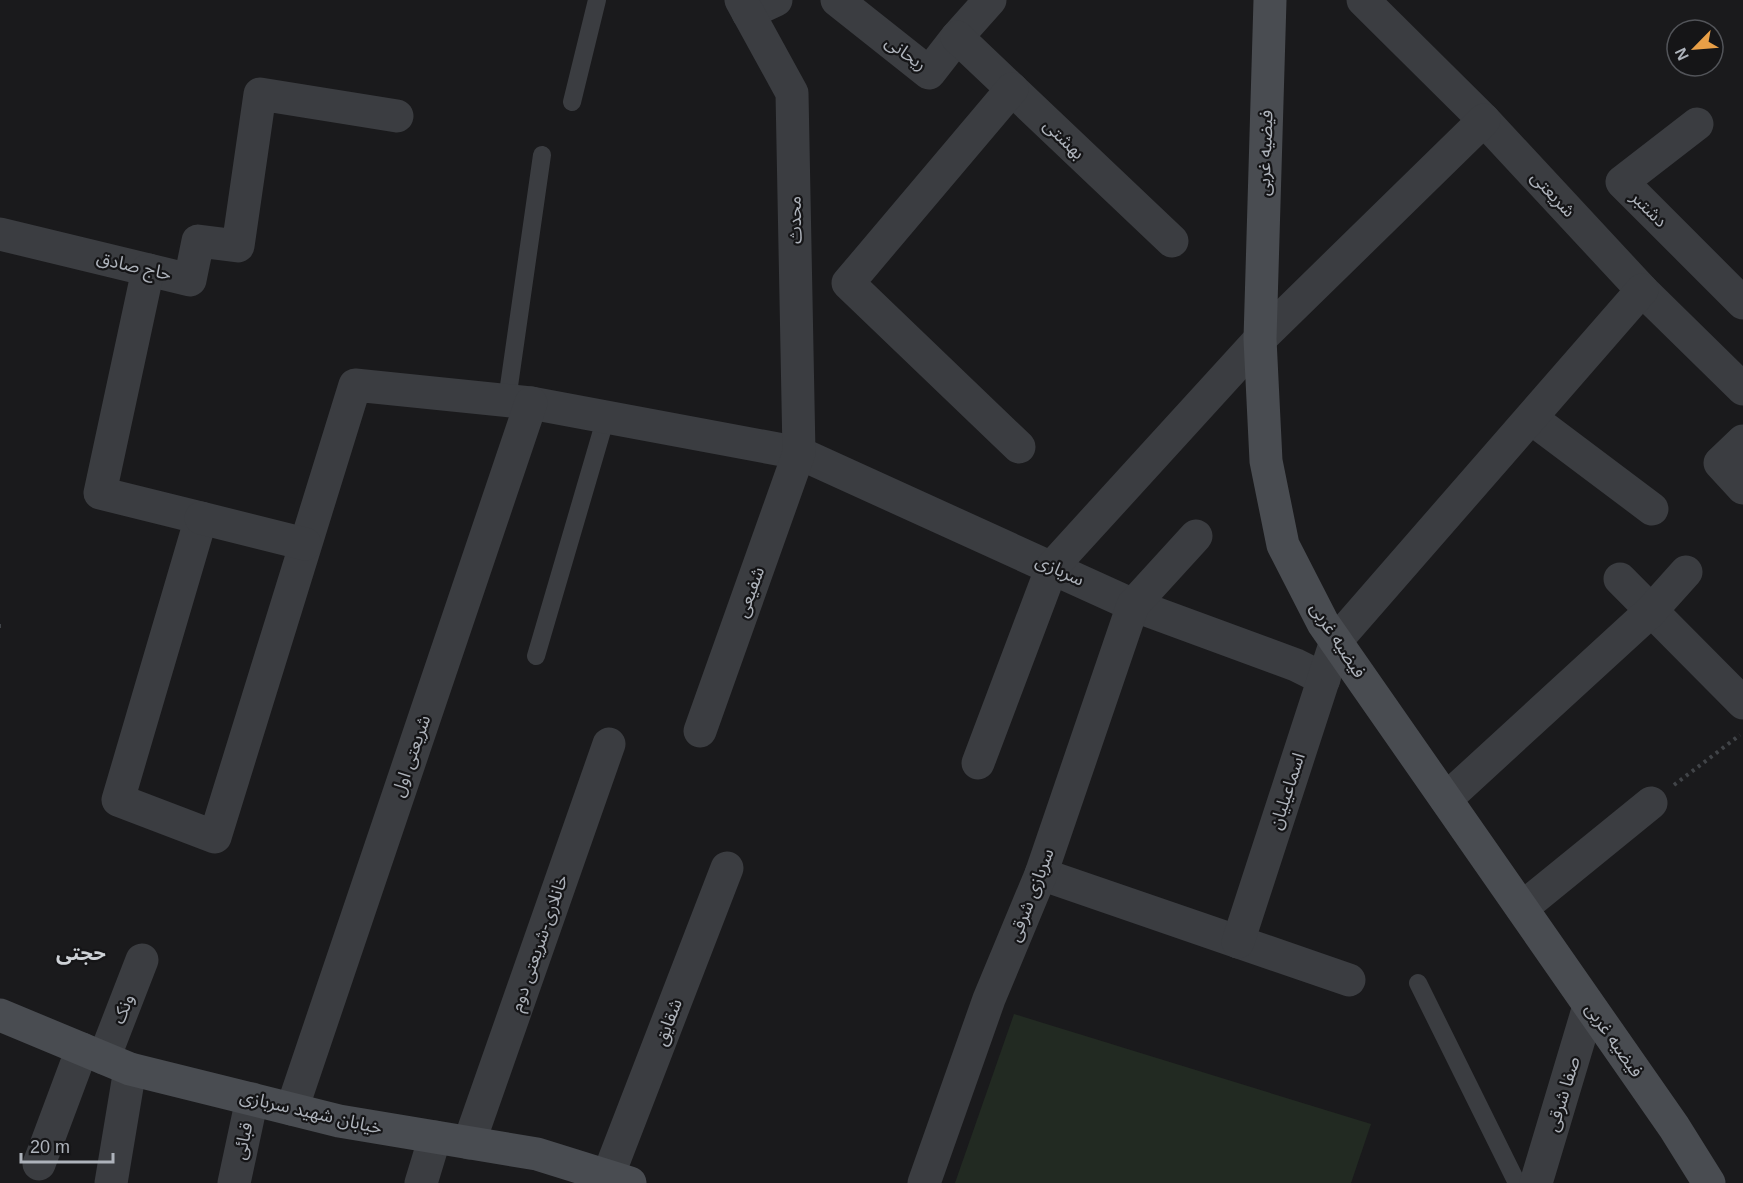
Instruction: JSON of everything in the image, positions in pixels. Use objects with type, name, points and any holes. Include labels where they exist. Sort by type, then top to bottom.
[{"type":"street","name":"ریحانی","points":[[837,0],[930,73],[957,37],[990,0]]},
{"type":"street","name":"فیضیه غربی","points":[[1270,0],[1260,339],[1266,461],[1283,545],[1323,623],[1674,1127],[1709,1183]]},
{"type":"street","name":"شریعتی","points":[[1363,0],[1484,120],[1642,290],[1743,389]]},
{"type":"street","name":"محدث","points":[[755,4],[792,93],[799,453]]},
{"type":"street","name":"بهشتی","points":[[957,37],[1172,241]]},
{"type":"street","points":[[1012,90],[848,283],[1019,447]]},
{"type":"street","name":"حاج صادق","points":[[0,234],[190,280],[198,241],[238,246],[260,94],[397,116]]},
{"type":"street","points":[[978,763],[1052,567],[1260,339],[1484,120]]},
{"type":"street","name":"دشتبر","points":[[1697,124],[1622,182],[1743,303]]},
{"type":"street","points":[[148,270],[100,493],[201,518],[305,544],[215,837],[118,800],[201,518]]},
{"type":"street","points":[[1336,641],[1642,290]]},
{"type":"street","name":"سربازی","points":[[305,544],[355,385],[519,402],[799,453],[1134,605],[1296,665],[1324,679]]},
{"type":"street","name":"شریعتی اول","points":[[292,1109],[519,402]]},
{"type":"street","points":[[1531,417],[1652,509]]},
{"type":"street","points":[[1743,441],[1720,463],[1743,488]]},
{"type":"street","name":"شفیعی","points":[[700,731],[799,453]]},
{"type":"street","points":[[1134,605],[1196,536]]},
{"type":"street","points":[[1446,799],[1651,611],[1686,572]]},
{"type":"street","points":[[1620,579],[1743,703]]},
{"type":"street","name":"سربازی شرقی","points":[[924,1183],[989,999],[1041,874],[1134,605]]},
{"type":"street","name":"اسماعیلیان","points":[[1238,942],[1336,641]]},
{"type":"street","name":"خانلاری-شریعتی دوم","points":[[469,1143],[609,744]]},
{"type":"street","points":[[1522,908],[1650,803]]},
{"type":"street","name":"شقایق","points":[[619,1180],[727,868]]},
{"type":"street","points":[[1041,874],[1348,980]]},
{"type":"street","name":"ونک","points":[[106,1058],[142,960]]},
{"type":"street","name":"صفا شرقی","points":[[1536,1183],[1589,1006]]},
{"type":"street","name":"خیابان شهید سربازی","points":[[0,1015],[106,1058],[252,1099],[339,1121],[537,1154],[619,1180]]},
{"type":"street","points":[[39,1164],[106,1058]]},
{"type":"street","points":[[106,1058],[111,1183]]},
{"type":"street","name":"قبائی","points":[[234,1183],[252,1099]]},
{"type":"street","points":[[422,1183],[435,1137]]},
{"type":"lane","points":[[572,102],[597,0]]},
{"type":"lane","points":[[519,402],[542,155]]},
{"type":"lane","points":[[536,656],[606,417]]},
{"type":"lane","points":[[1418,983],[1517,1183]]},
{"type":"path","points":[[1650,803],[1743,732]]},
{"type":"shaded area","points":[[1014,1014],[1371,1124],[1351,1183],[955,1183]]},
{"type":"district","name":"حجتی","points":[[81,953]]}]
